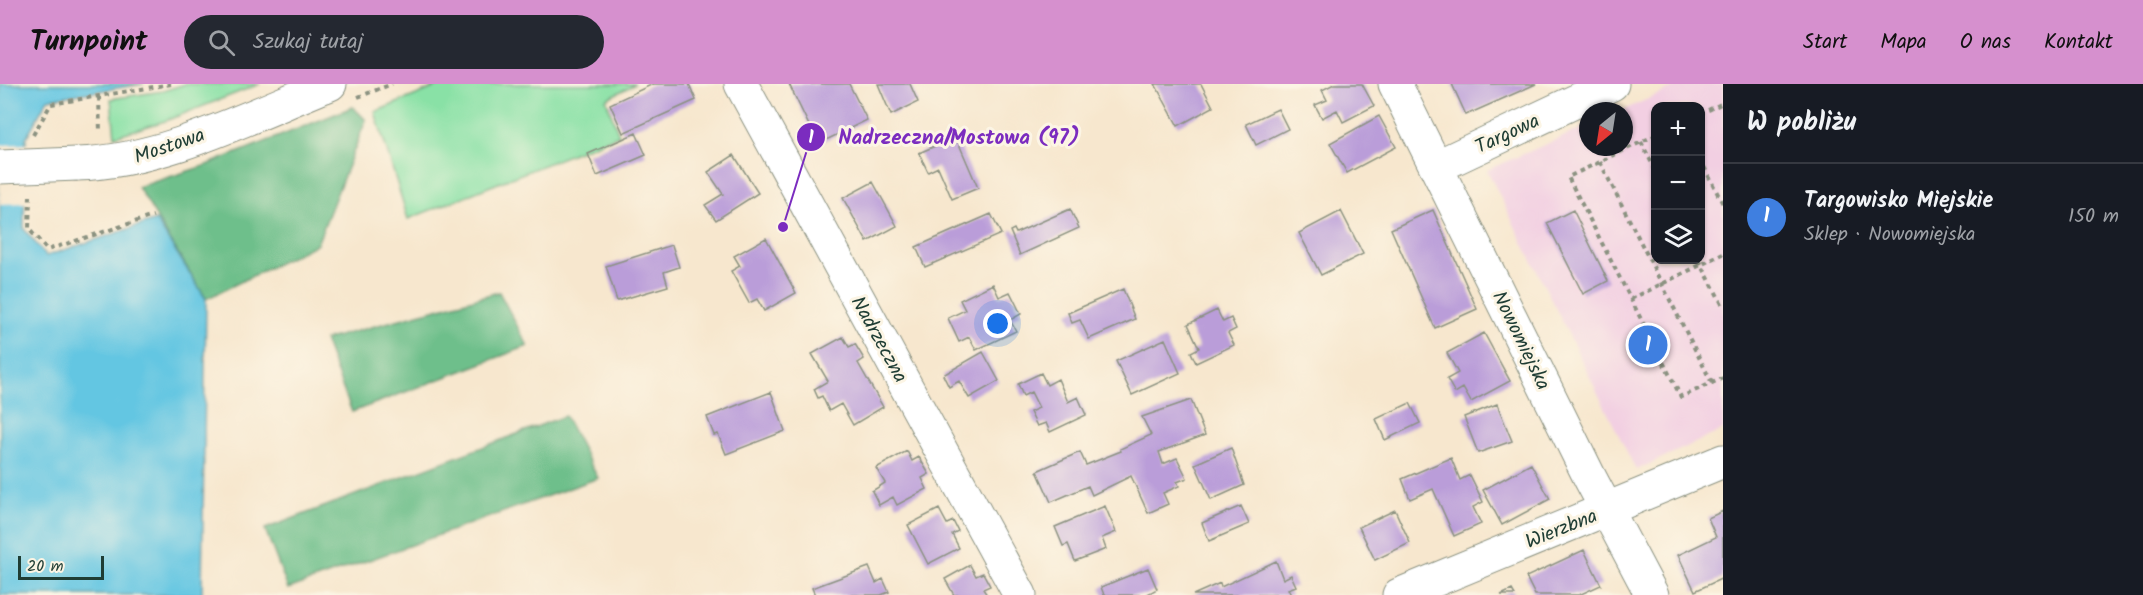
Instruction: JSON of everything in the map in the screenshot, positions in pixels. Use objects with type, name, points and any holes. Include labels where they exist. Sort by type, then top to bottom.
[{"type":"street","name":"Mostowa","points":[[0,167],[89,154],[113,162],[156,151],[330,84]]},
{"type":"street","name":"Nadrzeczna","points":[[741,84],[1020,595]]},
{"type":"street","name":"Nowomiejska","points":[[1395,84],[1606,509],[1652,595]]},
{"type":"street","name":"Targowa","points":[[1436,167],[1612,84]]},
{"type":"street","name":"Wierzbna","points":[[1399,595],[1723,461]]},
{"type":"path","points":[[89,154],[99,97]]},
{"type":"path","points":[[1705,112],[1722,105]]},
{"type":"path","points":[[1651,137],[1568,177],[1681,397],[1723,378]]},
{"type":"path","points":[[1641,142],[1651,161]]},
{"type":"path","points":[[1600,162],[1712,383]]},
{"type":"path","points":[[1705,167],[1723,204]]},
{"type":"path","points":[[1705,261],[1723,254]]},
{"type":"path","points":[[1631,299],[1697,264]]},
{"type":"path","points":[[1702,264],[1723,306]]},
{"type":"shaded area","points":[[1682,84],[1723,84],[1723,430],[1636,470],[1487,170],[1579,130],[1579,156],[1633,156],[1633,106]]},
{"type":"green space","points":[[185,84],[260,84],[165,121],[115,136],[111,99],[163,91]]},
{"type":"green space","points":[[443,84],[635,84],[606,99],[619,135],[408,219],[375,112]]},
{"type":"green space","points":[[353,107],[366,120],[317,244],[206,299],[138,187],[204,166]]},
{"type":"green space","points":[[499,292],[528,346],[352,412],[324,340]]},
{"type":"green space","points":[[565,416],[598,478],[288,589],[265,529]]},
{"type":"water","points":[[0,84],[144,84],[48,99],[26,138],[24,229],[46,256],[156,220],[206,299],[202,595],[0,595]]},
{"type":"pier","points":[[29,144],[27,203],[0,204],[0,145]]},
{"type":"building","points":[[653,84],[689,84],[696,100],[623,133],[610,104]]},
{"type":"building","points":[[789,84],[849,84],[867,120],[818,144]]},
{"type":"building","points":[[878,84],[910,84],[918,102],[891,115]]},
{"type":"building","points":[[1155,84],[1201,84],[1213,107],[1178,126]]},
{"type":"building","points":[[1334,84],[1362,84],[1374,106],[1343,122],[1337,110],[1322,118],[1315,105],[1327,100],[1322,90]]},
{"type":"building","points":[[1452,84],[1536,84],[1466,115]]},
{"type":"building","points":[[1278,109],[1288,129],[1256,145],[1246,124]]},
{"type":"building","points":[[1379,116],[1396,147],[1347,173],[1330,143]]},
{"type":"building","points":[[636,133],[646,155],[597,176],[588,154]]},
{"type":"building","points":[[956,137],[978,188],[952,199],[938,167],[928,172],[919,153]]},
{"type":"building","points":[[734,155],[758,193],[716,220],[705,205],[723,194],[708,172]]},
{"type":"building","points":[[873,182],[897,226],[867,242],[843,198]]},
{"type":"building","points":[[1070,209],[1079,228],[1020,255],[1010,231],[1014,229],[1016,233]]},
{"type":"building","points":[[1433,210],[1477,309],[1435,328],[1391,229]]},
{"type":"building","points":[[1573,210],[1608,281],[1583,294],[1547,223]]},
{"type":"building","points":[[1341,211],[1363,254],[1321,275],[1299,233]]},
{"type":"building","points":[[991,214],[1001,234],[925,267],[916,247]]},
{"type":"building","points":[[766,238],[796,293],[764,311],[757,299],[749,303],[731,271],[740,266],[734,256]]},
{"type":"building","points":[[672,245],[679,267],[664,272],[668,286],[617,301],[606,266]]},
{"type":"building","points":[[993,284],[999,297],[1010,292],[1021,314],[1010,320],[1016,331],[976,350],[969,337],[959,342],[948,318],[965,310],[960,300]]},
{"type":"building","points":[[1123,289],[1135,319],[1089,339],[1080,320],[1072,323],[1068,313]]},
{"type":"building","points":[[1217,310],[1223,322],[1231,318],[1236,329],[1228,333],[1234,345],[1196,363],[1191,352],[1199,348],[1188,324]]},
{"type":"building","points":[[1484,333],[1510,381],[1471,402],[1463,388],[1455,393],[1447,379],[1458,373],[1447,353]]},
{"type":"building","points":[[843,337],[849,347],[855,344],[864,359],[858,363],[883,407],[853,425],[841,404],[829,411],[822,396],[818,398],[814,389],[828,381],[812,354]]},
{"type":"building","points":[[1165,339],[1180,373],[1132,395],[1116,361]]},
{"type":"building","points":[[983,352],[999,381],[969,398],[959,381],[949,387],[943,375]]},
{"type":"building","points":[[1041,373],[1047,385],[1058,379],[1068,402],[1078,397],[1086,415],[1050,432],[1046,423],[1037,426],[1030,412],[1039,408],[1031,392],[1023,396],[1018,384]]},
{"type":"building","points":[[771,392],[785,431],[726,454],[718,434],[714,435],[707,417]]},
{"type":"building","points":[[1191,400],[1205,435],[1159,452],[1163,464],[1177,458],[1187,478],[1177,482],[1179,486],[1163,493],[1168,504],[1148,513],[1131,476],[1092,495],[1088,486],[1051,502],[1037,471],[1080,452],[1086,465],[1121,451],[1120,449],[1151,435],[1142,417]]},
{"type":"building","points":[[1410,403],[1420,423],[1385,440],[1376,419]]},
{"type":"building","points":[[1497,404],[1512,441],[1478,453],[1464,417]]},
{"type":"building","points":[[1231,448],[1244,485],[1211,500],[1195,464]]},
{"type":"building","points":[[907,451],[912,461],[919,457],[929,474],[922,478],[927,489],[897,505],[893,497],[879,505],[872,491],[885,483],[876,468]]},
{"type":"building","points":[[1451,458],[1460,480],[1470,475],[1483,502],[1473,507],[1481,524],[1454,536],[1433,489],[1410,499],[1402,479]]},
{"type":"building","points":[[1531,464],[1550,499],[1502,525],[1483,490]]},
{"type":"building","points":[[1105,506],[1116,532],[1102,538],[1106,549],[1075,561],[1068,544],[1063,546],[1055,527]]},
{"type":"building","points":[[1241,506],[1249,524],[1209,541],[1202,523]]},
{"type":"building","points":[[939,509],[947,524],[953,521],[958,531],[952,534],[959,548],[928,564],[908,525]]},
{"type":"building","points":[[1395,510],[1410,543],[1375,560],[1359,527]]},
{"type":"building","points":[[1723,511],[1723,578],[1695,591],[1678,555],[1716,537],[1708,518]]},
{"type":"building","points":[[1584,550],[1601,585],[1579,595],[1535,595],[1526,577]]},
{"type":"building","points":[[1276,561],[1283,579],[1291,575],[1296,586],[1288,589],[1291,595],[1193,595],[1220,583],[1221,587]]},
{"type":"building","points":[[970,565],[976,576],[983,573],[990,586],[983,589],[987,595],[954,595],[945,579]]},
{"type":"building","points":[[869,567],[876,583],[883,579],[889,592],[881,595],[815,595],[812,588]]},
{"type":"building","points":[[1148,568],[1157,589],[1146,595],[1104,595],[1101,587]]},
{"type":"building","points":[[1512,590],[1515,595],[1501,595]]},
{"type":"place","name":"Nadrzeczna/Mostowa (97)","points":[[783,227]]},
{"type":"place","name":"Targowisko Miejskie","points":[[1648,345]]}]
